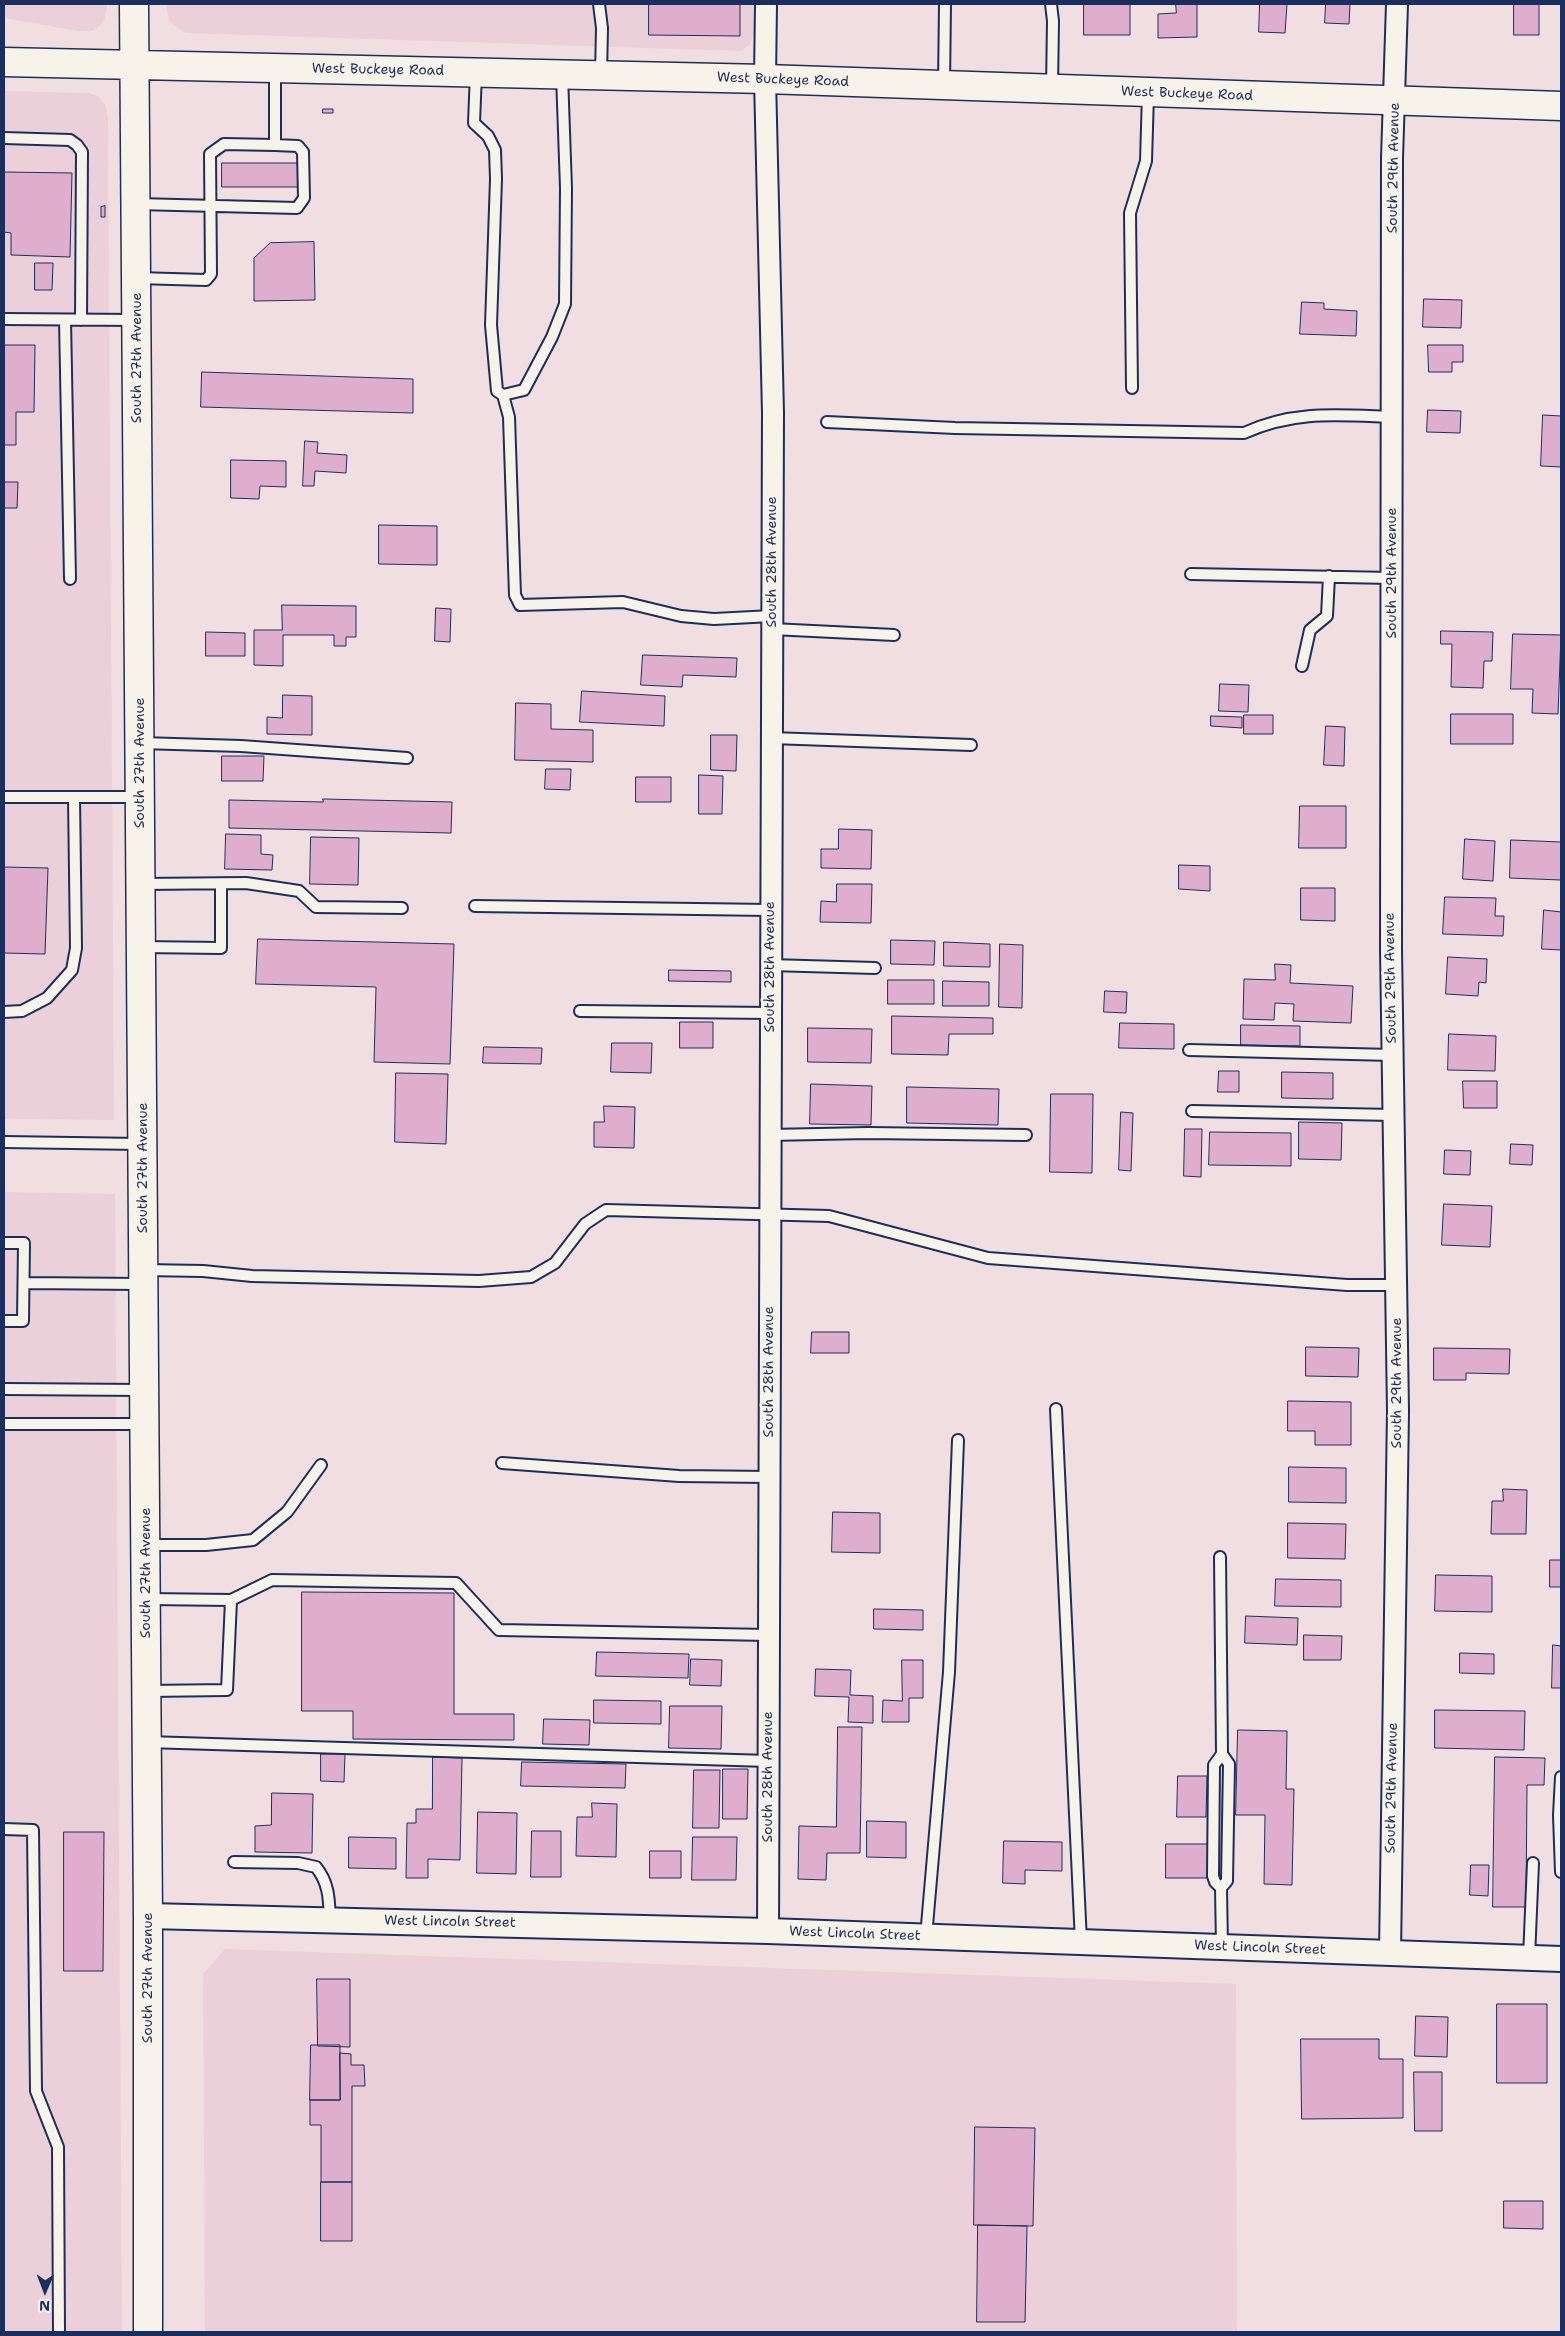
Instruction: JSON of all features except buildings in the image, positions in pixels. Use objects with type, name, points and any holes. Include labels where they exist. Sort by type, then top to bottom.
[{"type":"main road","name":"South 27th Avenue","points":[[134,4],[147,1691],[148,2332]]},
{"type":"main road","name":"West Buckeye Road","points":[[4,62],[765,79],[1395,102],[1561,106]]},
{"type":"street","name":"South 28th Avenue","points":[[766,4],[765,79],[773,413],[769,1135],[768,1931]]},
{"type":"street","name":"South 29th Avenue","points":[[1390,1953],[1398,1411],[1392,1055],[1392,158],[1397,4]]},
{"type":"street","name":"West Lincoln Street","points":[[148,1916],[768,1931],[1561,1959]]},
{"type":"lane","points":[[599,4],[602,28],[601,75]]},
{"type":"lane","points":[[944,86],[945,4]]},
{"type":"lane","points":[[1051,4],[1053,21],[1052,89]]},
{"type":"lane","points":[[274,68],[275,145]]},
{"type":"lane","points":[[476,72],[474,124],[488,136],[495,150],[496,179],[491,325],[497,391],[503,396],[509,417],[515,595],[520,605],[623,602],[681,616],[772,622],[894,635]]},
{"type":"lane","points":[[503,396],[524,390],[552,337],[565,304],[566,188],[562,74]]},
{"type":"lane","points":[[1132,388],[1130,213],[1146,161],[1148,93]]},
{"type":"lane","points":[[4,138],[70,140],[82,152],[81,320]]},
{"type":"lane","points":[[136,204],[210,206],[297,208],[304,198],[303,152],[298,146],[224,144],[216,148],[210,154],[210,206],[211,274],[206,280],[136,278]]},
{"type":"lane","points":[[4,319],[137,320]]},
{"type":"lane","points":[[65,320],[70,579]]},
{"type":"lane","points":[[827,422],[956,428],[1244,434],[1267,423],[1314,414],[1392,417]]},
{"type":"lane","points":[[1191,574],[1392,578]]},
{"type":"lane","points":[[1302,666],[1310,630],[1327,616],[1329,576]]},
{"type":"lane","points":[[771,738],[971,745]]},
{"type":"lane","points":[[140,743],[241,746],[407,758]]},
{"type":"lane","points":[[4,797],[140,797]]},
{"type":"lane","points":[[4,1012],[22,1012],[47,998],[72,970],[76,948],[74,797]]},
{"type":"lane","points":[[141,884],[246,883],[299,891],[316,907],[402,908]]},
{"type":"lane","points":[[141,947],[221,948],[221,884]]},
{"type":"lane","points":[[475,906],[770,910]]},
{"type":"lane","points":[[770,965],[875,968]]},
{"type":"lane","points":[[580,1011],[770,1013]]},
{"type":"lane","points":[[1190,1050],[1392,1055]]},
{"type":"lane","points":[[1192,1112],[1393,1115]]},
{"type":"lane","points":[[769,1135],[868,1133],[1026,1135]]},
{"type":"lane","points":[[4,1142],[143,1144]]},
{"type":"lane","points":[[24,1283],[143,1277],[203,1271],[252,1276],[479,1281],[531,1277],[555,1263],[585,1224],[606,1210],[829,1216],[988,1258],[1347,1285],[1396,1285]]},
{"type":"lane","points":[[4,1243],[24,1243],[23,1320],[4,1320]]},
{"type":"lane","points":[[4,1389],[144,1390]]},
{"type":"lane","points":[[1056,1409],[1081,1942]]},
{"type":"lane","points":[[4,1424],[144,1424]]},
{"type":"lane","points":[[926,1937],[949,1672],[958,1440]]},
{"type":"lane","points":[[502,1463],[679,1476],[769,1477]]},
{"type":"lane","points":[[146,1545],[206,1545],[253,1540],[287,1512],[321,1466]]},
{"type":"lane","points":[[1220,1557],[1222,1754],[1229,1764],[1227,1881],[1221,1888],[1222,1947]]},
{"type":"lane","points":[[146,1599],[231,1600],[272,1580],[456,1582],[499,1630],[769,1635]]},
{"type":"lane","points":[[147,1691],[227,1690],[231,1600]]},
{"type":"lane","points":[[147,1742],[768,1761]]},
{"type":"lane","points":[[1221,1888],[1215,1882],[1213,1876],[1214,1765],[1222,1754]]},
{"type":"lane","points":[[1561,1777],[1559,1815],[1561,1872]]},
{"type":"lane","points":[[4,1829],[33,1830],[36,2091],[58,2148],[59,2332]]},
{"type":"lane","points":[[234,1862],[316,1866],[325,1878],[329,1896],[330,1919]]},
{"type":"lane","points":[[1529,1958],[1533,1864]]},
{"type":"shaded area","points":[[4,4],[107,4],[107,10],[104,20],[99,26],[91,31],[78,31],[4,18]]},
{"type":"shaded area","points":[[166,4],[753,4],[754,32],[750,44],[741,51],[185,33],[169,21]]},
{"type":"shaded area","points":[[4,91],[89,93],[99,97],[105,105],[108,117],[114,1120],[4,1119]]},
{"type":"shaded area","points":[[4,1192],[115,1194],[122,2332],[4,2332]]},
{"type":"shaded area","points":[[225,1949],[1236,1984],[1237,2332],[205,2332],[203,1974]]}]
